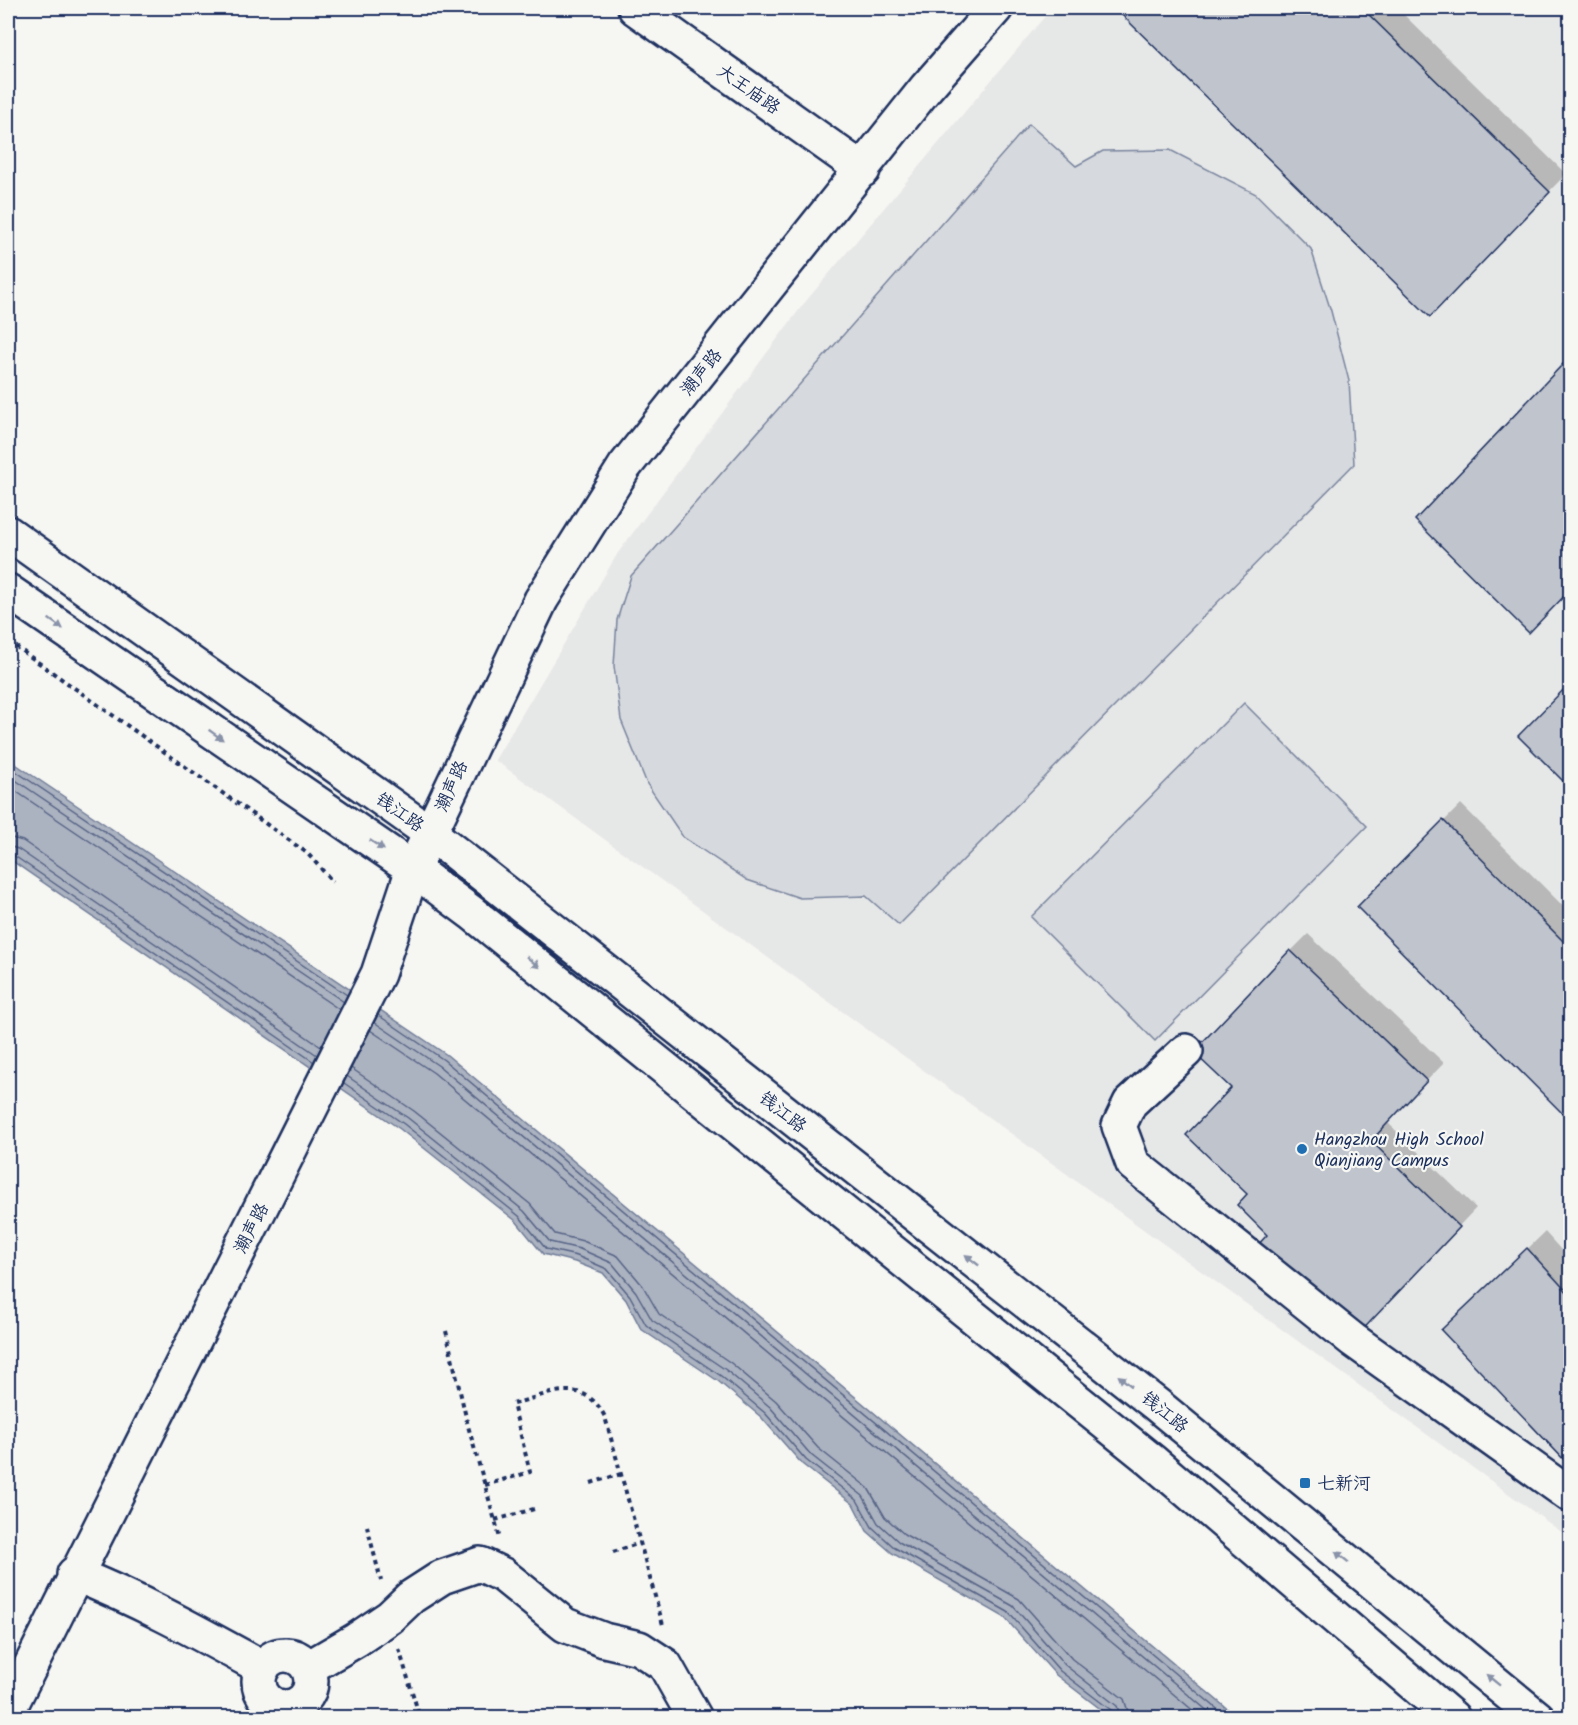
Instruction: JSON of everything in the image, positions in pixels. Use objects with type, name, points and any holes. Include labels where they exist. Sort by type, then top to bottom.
[{"type":"street","name":"大王庙路","points":[[635,8],[863,170]]},
{"type":"street","name":"潮声路","points":[[8,1711],[74,1574],[378,974],[414,869],[541,600],[625,466],[926,88],[996,8]]},
{"type":"street","name":"钱江路","points":[[8,533],[430,833],[1156,1405],[1538,1718]]},
{"type":"street","points":[[8,591],[414,869],[490,928],[1151,1460],[1453,1718]]},
{"type":"street","points":[[1186,1051],[1130,1103],[1119,1126],[1133,1164],[1353,1340],[1570,1495]]},
{"type":"street","points":[[308,1668],[356,1640],[442,1577],[480,1564],[503,1575],[565,1625],[604,1640],[639,1648],[665,1665],[695,1718]]},
{"type":"street","points":[[74,1574],[122,1593],[263,1668]]},
{"type":"street","points":[[282,1653],[296,1657],[308,1668],[312,1681],[302,1704],[273,1712],[259,1689],[257,1676],[268,1660],[282,1653]]},
{"type":"path","points":[[8,641],[307,853],[333,882]]},
{"type":"path","points":[[446,1331],[485,1485],[514,1585]]},
{"type":"path","points":[[485,1485],[530,1472],[513,1404],[560,1391],[585,1393],[597,1402],[605,1417],[663,1625],[665,1665]]},
{"type":"path","points":[[591,1483],[621,1474]]},
{"type":"path","points":[[495,1520],[534,1509]]},
{"type":"path","points":[[614,1552],[640,1543]]},
{"type":"shaded area","name":"Hangzhou High School Qianjiang Campus","points":[[1052,8],[1570,8],[1570,1538],[495,760],[618,553],[802,306]]},
{"type":"shaded area","points":[[1029,124],[1076,166],[1103,151],[1170,150],[1256,194],[1311,249],[1331,311],[1349,381],[1354,464],[899,925],[866,896],[800,898],[747,880],[683,837],[647,784],[621,720],[614,666],[617,620],[631,576]]},
{"type":"shaded area","points":[[1244,703],[1367,826],[1155,1041],[1031,917]]},
{"type":"water","points":[[8,759],[447,1055],[1237,1717],[1111,1717],[1056,1675],[1004,1617],[892,1553],[867,1531],[853,1504],[802,1464],[761,1417],[718,1381],[641,1329],[626,1300],[603,1273],[575,1262],[543,1254],[516,1221],[400,1129],[8,858]]},
{"type":"building","points":[[1129,8],[1362,8],[1550,192],[1430,317],[1122,15]]},
{"type":"building","points":[[1570,362],[1570,590],[1529,633],[1415,520],[1563,364]]},
{"type":"building","points":[[1570,683],[1570,788],[1518,736]]},
{"type":"building","points":[[1443,820],[1570,948],[1570,1121],[1357,907]]},
{"type":"building","points":[[1290,950],[1427,1081],[1371,1141],[1460,1227],[1353,1340],[1256,1247],[1267,1235],[1237,1205],[1247,1194],[1186,1135],[1231,1088],[1193,1052]]},
{"type":"building","points":[[1527,1248],[1570,1295],[1570,1466],[1441,1330]]},
{"type":"place","name":"Hangzhou High School Qianjiang Campus","points":[[1302,1149]]},
{"type":"place","name":"七新河","points":[[1305,1483]]}]
